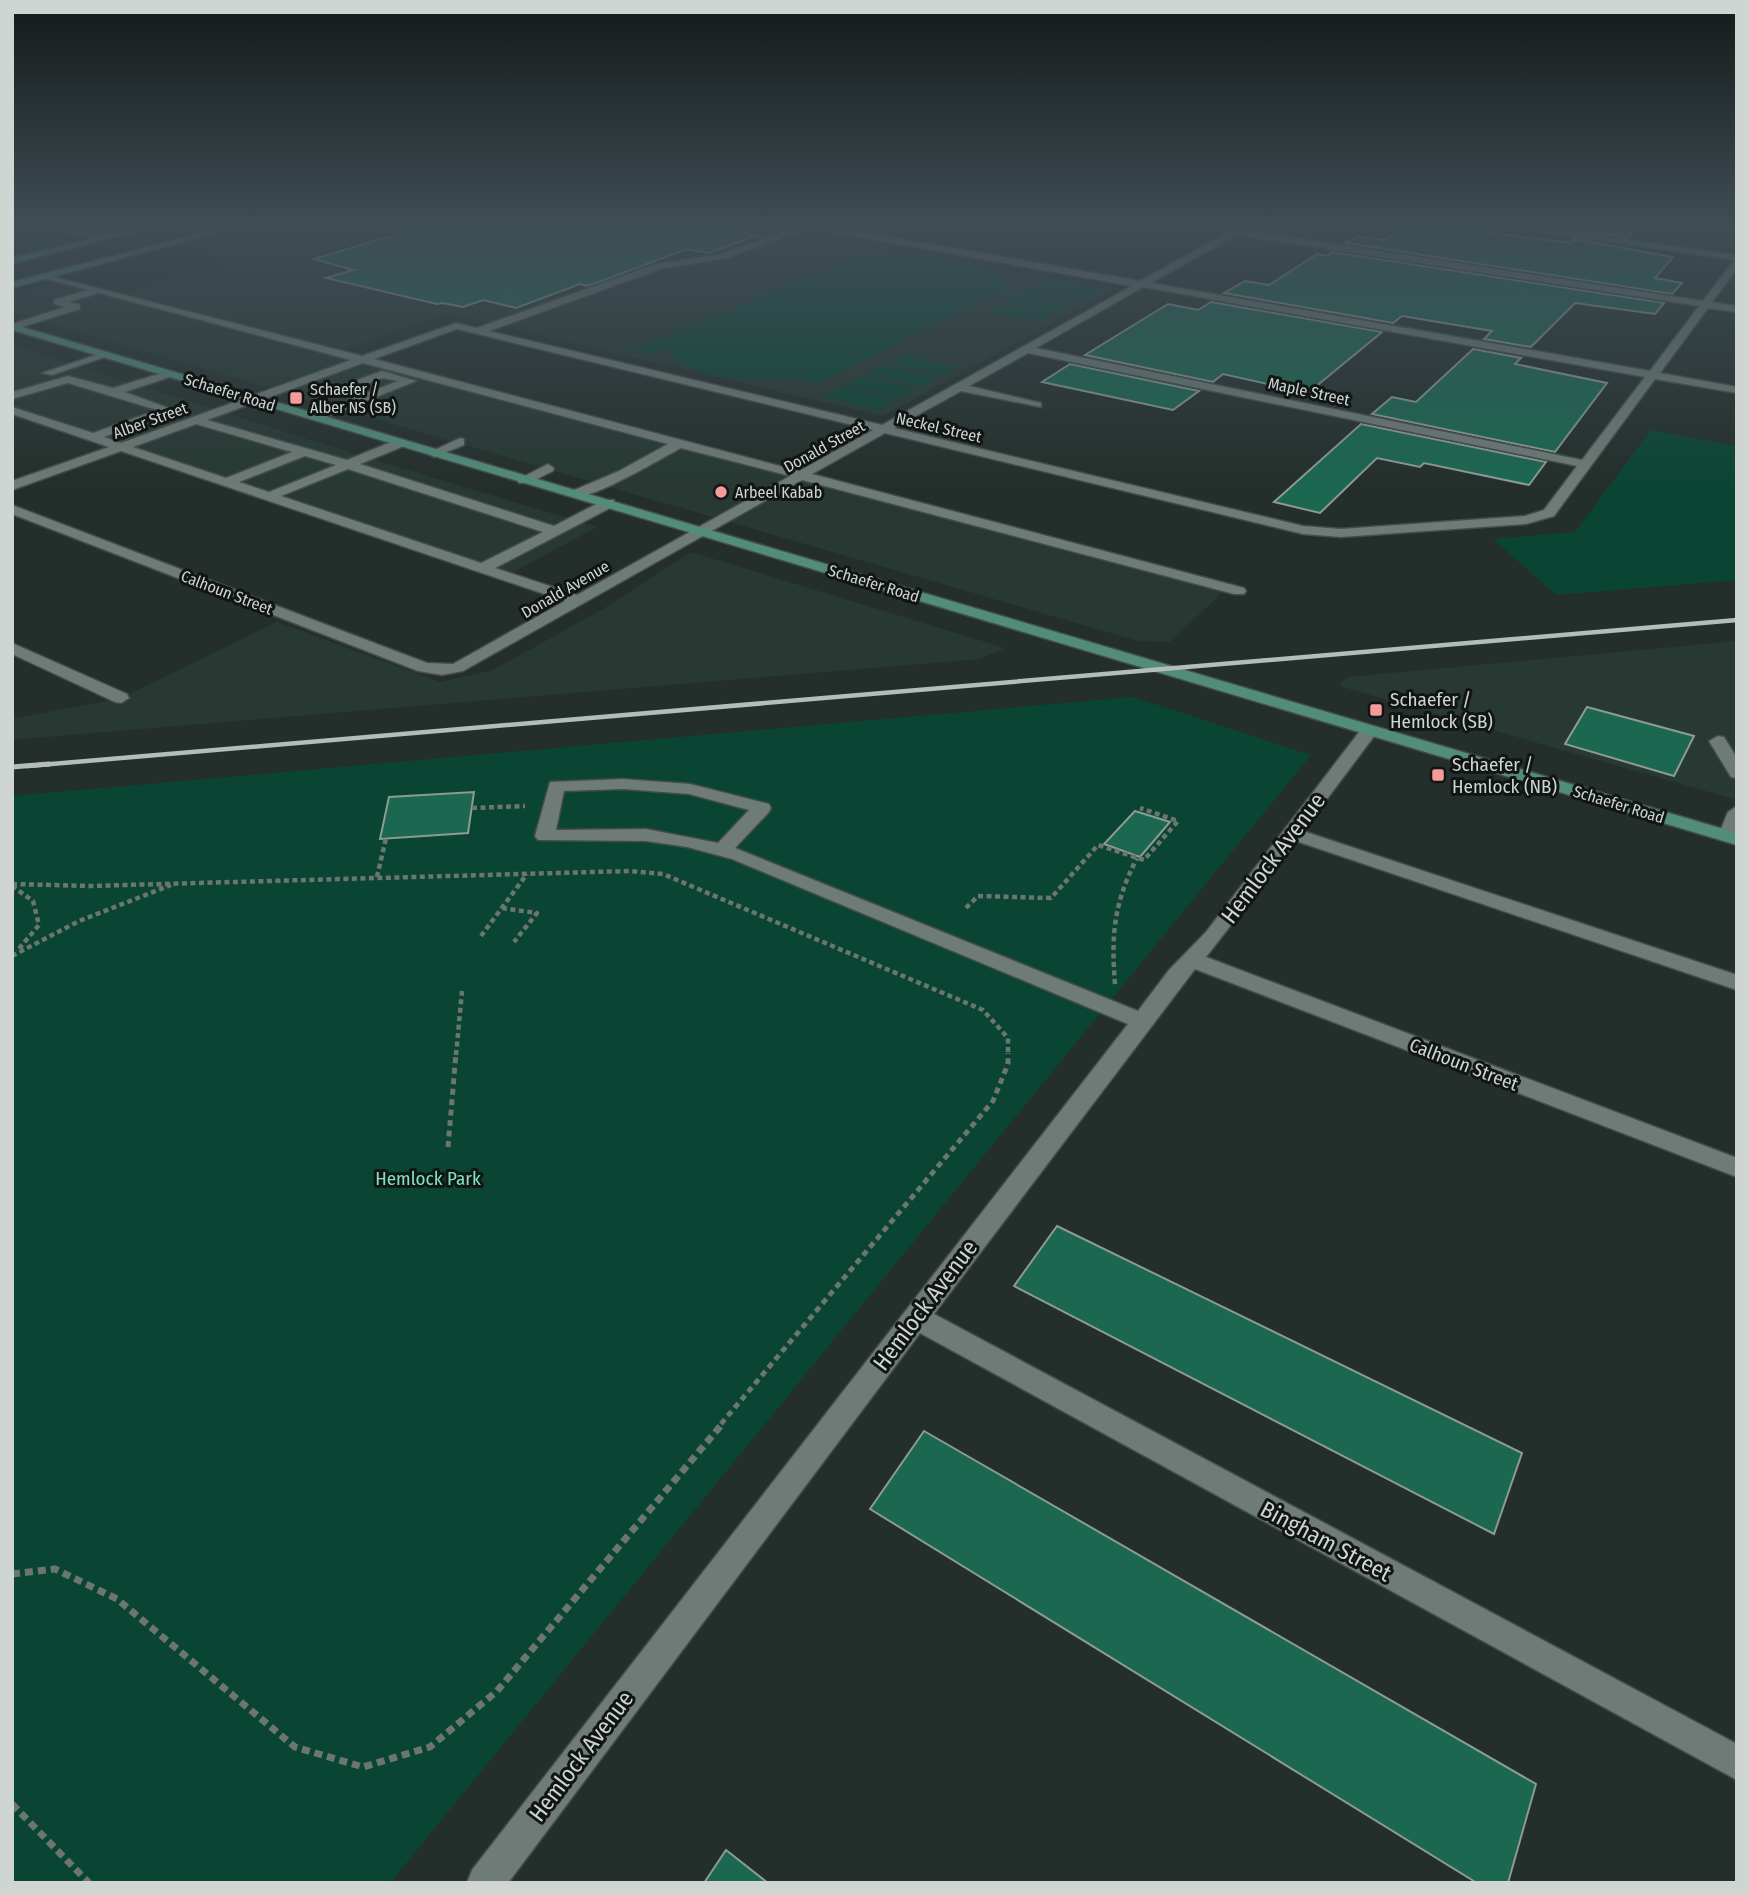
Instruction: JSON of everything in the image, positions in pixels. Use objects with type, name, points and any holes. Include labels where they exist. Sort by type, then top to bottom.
[{"type":"main road","name":"Schaefer Road","points":[[15,330],[609,503],[1732,837]]},
{"type":"street","points":[[15,330],[67,310]]},
{"type":"street","points":[[176,310],[1238,591]]},
{"type":"street","points":[[479,331],[536,310]]},
{"type":"street","name":"Donald Street","points":[[702,531],[1094,310]]},
{"type":"street","points":[[1290,310],[1737,390]]},
{"type":"street","points":[[1586,464],[1701,310]]},
{"type":"street","name":"Neckel Street","points":[[456,326],[1303,530],[1341,533],[1526,520],[1545,516],[1586,464]]},
{"type":"street","name":"Alber Street","points":[[12,486],[456,326]]},
{"type":"street","name":"Maple Street","points":[[1026,349],[1586,464]]},
{"type":"street","points":[[12,384],[106,355]]},
{"type":"street","points":[[113,393],[169,374]]},
{"type":"street","points":[[315,418],[399,386],[410,381],[382,374],[339,390],[367,398]]},
{"type":"street","points":[[12,396],[68,379],[168,410],[93,437]]},
{"type":"street","points":[[960,387],[1037,405]]},
{"type":"street","points":[[12,410],[580,601]]},
{"type":"street","points":[[195,420],[347,464],[555,531]]},
{"type":"street","points":[[434,453],[460,442]]},
{"type":"street","points":[[270,496],[400,443]]},
{"type":"street","points":[[577,494],[624,474],[678,444]]},
{"type":"street","points":[[227,482],[304,452]]},
{"type":"street","points":[[524,480],[548,468]]},
{"type":"street","points":[[482,568],[609,503]]},
{"type":"street","name":"Calhoun Street","points":[[12,509],[424,668],[442,670]]},
{"type":"street","name":"Donald Avenue","points":[[442,670],[468,664],[702,531]]},
{"type":"street","points":[[12,648],[121,698]]},
{"type":"street","name":"Hemlock Avenue","points":[[485,1883],[1142,1021],[1213,937],[1369,731]]},
{"type":"street","points":[[1718,741],[1737,773]]},
{"type":"street","points":[[722,850],[762,808],[691,789],[624,784],[556,786],[545,836],[634,834],[722,850],[1142,1021]]},
{"type":"street","points":[[1732,837],[1737,812]]},
{"type":"street","points":[[1291,833],[1737,983]]},
{"type":"street","name":"Calhoun Street","points":[[1192,960],[1737,1168]]},
{"type":"street","name":"Bingham Street","points":[[916,1318],[1737,1763]]},
{"type":"path","points":[[472,808],[530,807]]},
{"type":"path","points":[[965,908],[978,896],[1051,898],[1098,845],[1144,860],[1178,821],[1140,808]]},
{"type":"path","points":[[377,877],[386,838]]},
{"type":"path","points":[[1115,991],[1111,934],[1122,886],[1137,858]]},
{"type":"path","points":[[12,885],[90,886],[629,871],[663,874],[983,1010],[1008,1038],[1008,1065],[993,1101],[497,1691],[430,1747],[363,1768],[295,1747],[117,1599],[55,1569],[12,1574]]},
{"type":"path","points":[[481,936],[527,873]]},
{"type":"path","points":[[13,955],[79,921],[178,883]]},
{"type":"path","points":[[12,885],[33,901],[39,925],[13,955]]},
{"type":"path","points":[[502,908],[537,914],[514,942]]},
{"type":"path","points":[[447,1147],[462,991]]},
{"type":"path","points":[[12,1804],[89,1883]]},
{"type":"shaded area","points":[[12,310],[179,310],[1230,585],[1170,642],[1138,641],[12,313]]},
{"type":"shaded area","points":[[188,310],[1075,310],[883,416],[448,313],[340,351]]},
{"type":"shaded area","points":[[12,345],[342,450],[597,527],[511,573],[12,409]]},
{"type":"shaded area","points":[[691,552],[1005,648],[980,659],[12,740],[12,719],[121,698],[277,622],[440,682],[493,670],[603,609]]},
{"type":"shaded area","points":[[1737,641],[1737,800],[1339,686],[1347,677]]},
{"type":"green space","points":[[729,310],[964,310],[818,383],[802,380],[805,377],[750,379],[707,374],[689,368],[675,359],[668,346],[646,355],[632,351]]},
{"type":"green space","points":[[1035,310],[1054,314],[1040,321],[989,311]]},
{"type":"green space","points":[[904,355],[958,367],[942,375],[888,363]]},
{"type":"green space","points":[[884,366],[938,378],[922,386],[867,374]]},
{"type":"green space","points":[[862,376],[917,389],[900,398],[845,385]]},
{"type":"green space","points":[[841,387],[896,400],[879,410],[823,396]]},
{"type":"green space","points":[[1651,430],[1737,446],[1737,580],[1556,595],[1493,539],[1575,532]]},
{"type":"green space","name":"Hemlock Park","points":[[1133,697],[1311,755],[390,1883],[12,1883],[12,796]]},
{"type":"building","points":[[1158,310],[1259,310],[1382,332],[1308,393],[1223,374],[1213,382],[1085,355]]},
{"type":"building","points":[[1322,310],[1568,310],[1531,347],[1484,339],[1492,331],[1402,316],[1393,323]]},
{"type":"building","points":[[1629,310],[1658,310],[1655,314]]},
{"type":"building","points":[[1473,349],[1521,358],[1515,364],[1607,383],[1555,452],[1372,414],[1392,397],[1416,402]]},
{"type":"building","points":[[1070,364],[1199,391],[1173,410],[1042,382]]},
{"type":"building","points":[[1361,424],[1546,462],[1529,485],[1424,463],[1420,467],[1377,458],[1320,513],[1274,502]]},
{"type":"building","points":[[1587,707],[1694,736],[1674,776],[1565,744]]},
{"type":"building","points":[[474,792],[468,833],[380,839],[389,797]]},
{"type":"building","points":[[1135,811],[1170,822],[1140,857],[1104,844]]},
{"type":"building","points":[[1057,1226],[1522,1453],[1494,1534],[1014,1286]]},
{"type":"building","points":[[924,1431],[1536,1784],[1508,1883],[1477,1883],[870,1509]]},
{"type":"building","points":[[726,1850],[768,1883],[704,1883]]},
{"type":"railway","points":[[28,766],[1737,620]]},
{"type":"railway","points":[[12,767],[49,764]]},
{"type":"place","name":"Schaefer / Alber NS (SB)","points":[[296,398]]},
{"type":"place","name":"Arbeel Kabab","points":[[721,492]]},
{"type":"place","name":"Schaefer / Hemlock (SB)","points":[[1376,710]]},
{"type":"place","name":"Schaefer / Hemlock (NB)","points":[[1438,775]]}]
